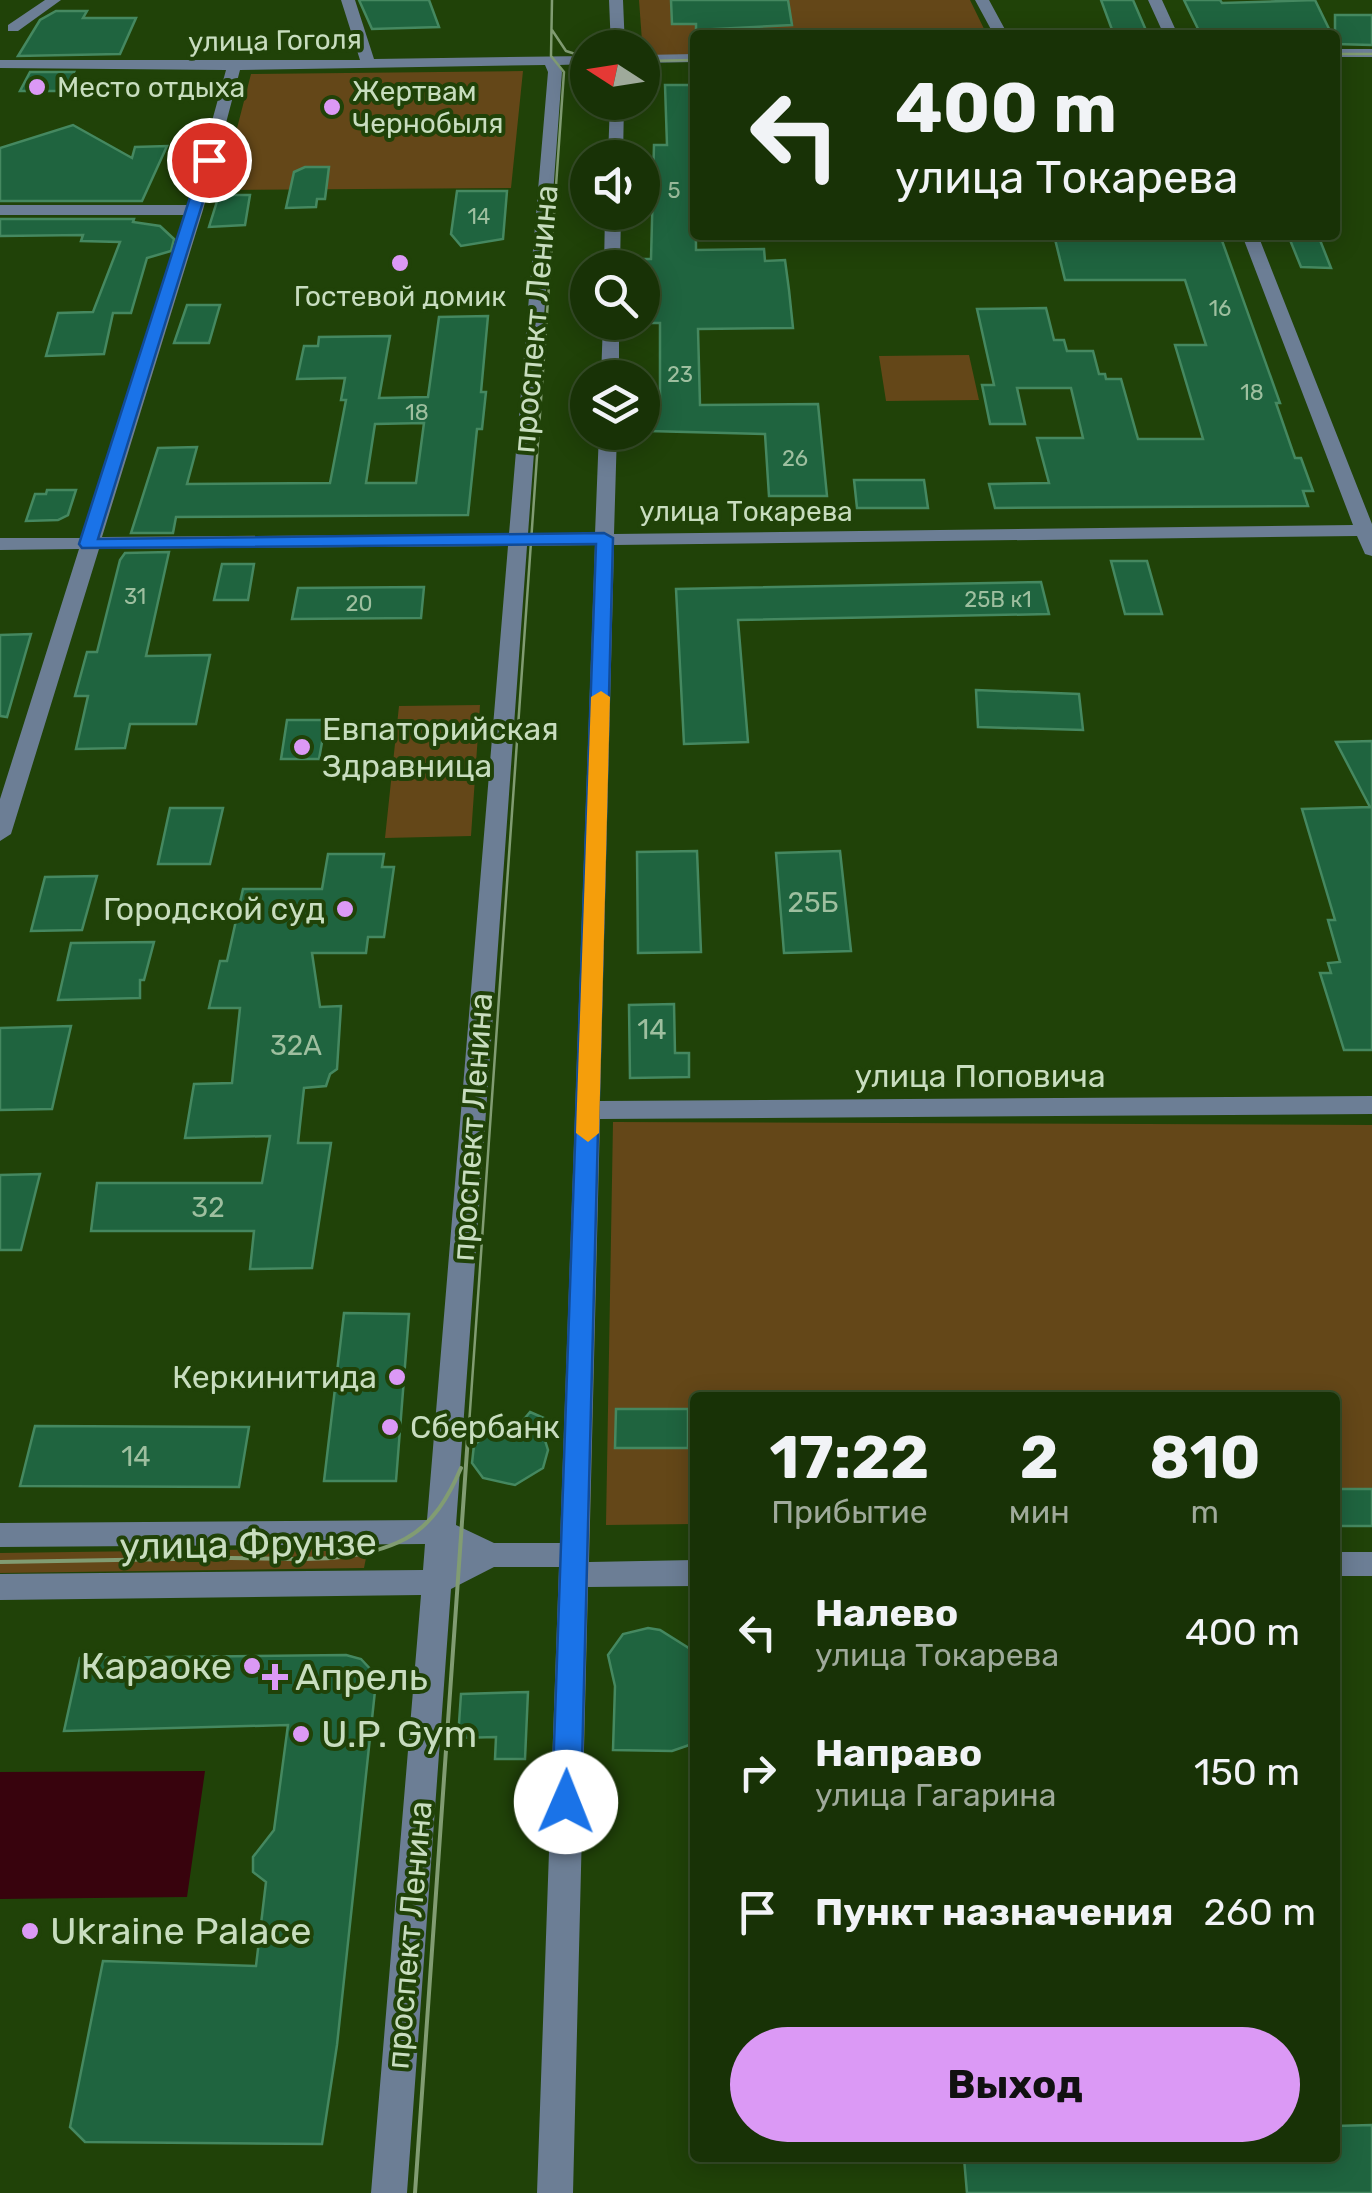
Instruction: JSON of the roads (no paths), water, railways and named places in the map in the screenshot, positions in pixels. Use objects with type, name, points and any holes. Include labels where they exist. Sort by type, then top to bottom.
[{"type":"street","points":[[0,44],[6,28],[54,0]]},
{"type":"street","points":[[348,0],[368,64]]},
{"type":"street","points":[[616,0],[617,29]]},
{"type":"street","points":[[982,0],[997,30]]},
{"type":"street","points":[[1156,0],[1169,30]]},
{"type":"street","points":[[1340,53],[1372,53]]},
{"type":"street","points":[[556,65],[570,58]]},
{"type":"street","points":[[660,59],[690,58]]},
{"type":"street","name":"улица Гоголя","points":[[0,64],[570,63]]},
{"type":"street","name":"проспект Ленина","points":[[389,2193],[556,65]]},
{"type":"street","points":[[0,834],[196,210],[234,66]]},
{"type":"street","points":[[0,210],[196,210]]},
{"type":"street","points":[[1252,240],[1368,530],[1372,550]]},
{"type":"street","points":[[555,2193],[607,450]]},
{"type":"street","name":"улица Токарева","points":[[0,544],[1368,530]]},
{"type":"street","name":"улица Поповича","points":[[588,1110],[1372,1104]]},
{"type":"street","name":"улица Фрунзе","points":[[0,1535],[442,1532],[491,1555],[690,1573]]},
{"type":"street","name":"улица Фрунзе","points":[[0,1587],[437,1582],[491,1555]]},
{"type":"street","points":[[1340,1564],[1372,1564]]},
{"type":"tram line","points":[[469,1425],[564,72],[551,56],[552,0]]},
{"type":"tram line","points":[[552,30],[570,52]]},
{"type":"tram line","points":[[1340,54],[1372,54]]},
{"type":"tram line","points":[[660,61],[690,60]]},
{"type":"tram line","points":[[415,2193],[469,1422]]},
{"type":"tram line","points":[[0,1562],[319,1559],[364,1553],[385,1548],[424,1526],[445,1499],[461,1468]]},
{"type":"place","name":"Место отдыха","points":[[37,87]]},
{"type":"place","name":"Жертвам Чернобыля","points":[[332,107]]},
{"type":"place","name":"Гостевой домик","points":[[400,263]]},
{"type":"place","name":"Евпаторийская Здравница","points":[[302,747]]},
{"type":"place","name":"Городской суд","points":[[345,909]]},
{"type":"place","name":"Керкинитида","points":[[397,1377]]},
{"type":"place","name":"Сбербанк","points":[[390,1427]]},
{"type":"place","name":"Караоке","points":[[252,1666]]},
{"type":"place","name":"Апрель","points":[[275,1677]]},
{"type":"place","name":"U.P. Gym","points":[[301,1734]]},
{"type":"place","name":"Ukraine Palace","points":[[30,1931]]}]
